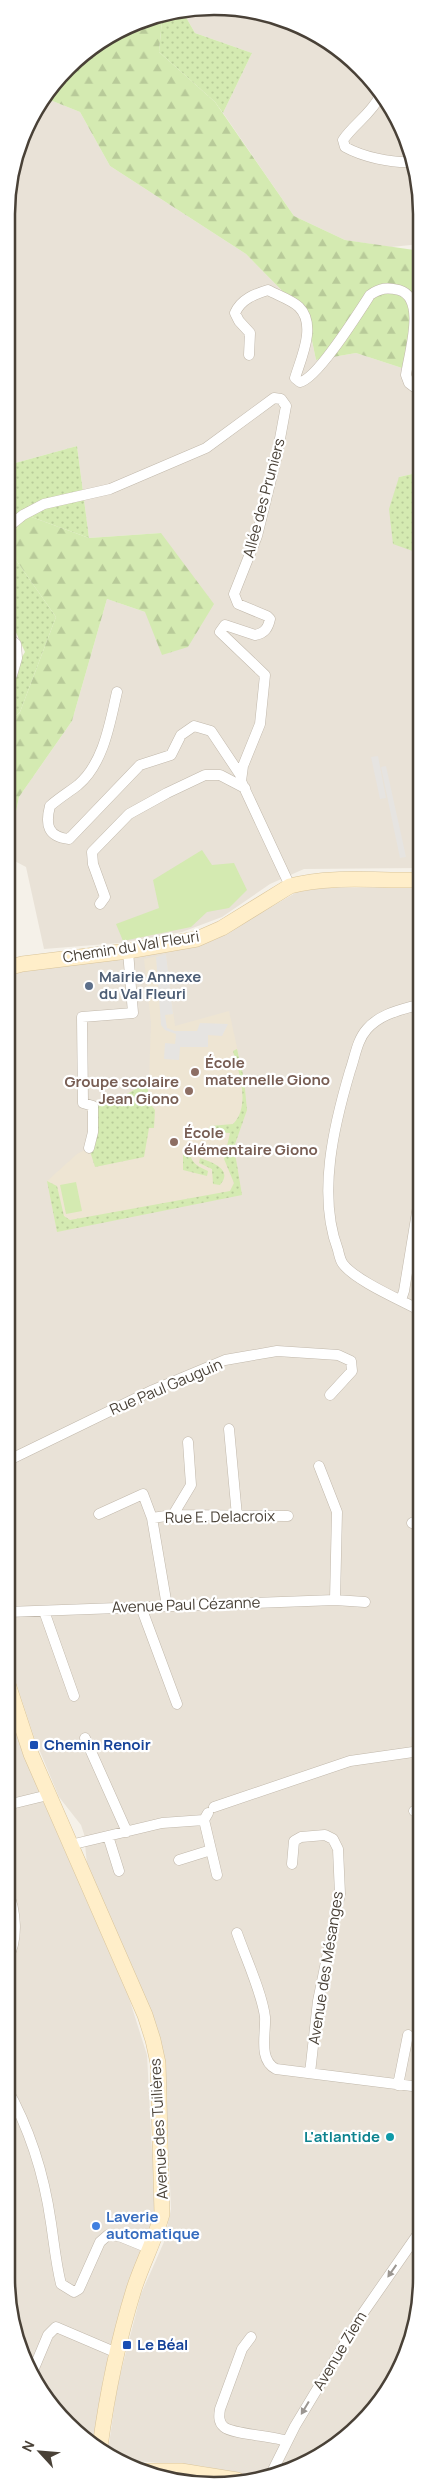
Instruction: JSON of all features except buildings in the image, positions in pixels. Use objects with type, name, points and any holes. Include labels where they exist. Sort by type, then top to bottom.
[{"type":"street","points":[[378,101],[374,109],[343,140],[345,147],[355,153],[406,161]]},
{"type":"street","points":[[249,355],[250,333],[239,321],[235,313],[238,306],[253,295],[268,290],[298,306],[307,318],[307,334],[295,378],[300,382],[305,382],[318,370],[370,295],[380,288],[391,288],[403,291],[412,298],[413,301]]},
{"type":"street","points":[[413,330],[406,375],[409,383],[413,386]]},
{"type":"street","name":"Allée des Pruniers","points":[[15,521],[44,504],[110,489],[206,448],[274,398],[281,399],[284,402],[286,406],[277,455],[257,536],[234,594],[238,604],[267,616],[270,619],[269,626],[265,631],[255,635],[225,625],[220,632],[265,675],[260,724],[241,776]]},
{"type":"street","points":[[15,643],[17,658],[15,665]]},
{"type":"street","points":[[118,692],[106,738],[90,772],[79,785],[50,806],[47,824],[49,832],[59,838],[69,839],[140,765],[171,755],[181,735],[194,726],[210,731],[241,776],[241,781],[246,788],[290,886]]},
{"type":"street","points":[[100,904],[105,898],[93,864],[92,852],[129,814],[205,775],[220,775],[246,788]]},
{"type":"street","name":"Chemin du Val Fleuri","points":[[15,967],[187,941],[207,935],[290,886],[334,879],[413,880]]},
{"type":"street","points":[[89,1148],[93,1132],[92,1106],[83,1103],[82,1017],[133,1013],[128,951]]},
{"type":"street","points":[[413,1006],[387,1014],[376,1020],[365,1031],[358,1044],[340,1106],[329,1167],[330,1230],[343,1264],[366,1282],[413,1307]]},
{"type":"street","points":[[401,1300],[413,1236]]},
{"type":"street","name":"Rue Paul Gauguin","points":[[15,1457],[153,1390],[225,1360],[277,1351],[338,1355],[351,1361],[352,1371],[330,1395]]},
{"type":"street","points":[[229,1428],[237,1516]]},
{"type":"street","points":[[173,1515],[191,1485],[188,1442]]},
{"type":"street","points":[[319,1466],[337,1512],[335,1600]]},
{"type":"street","points":[[98,1514],[143,1494],[152,1518],[167,1606]]},
{"type":"street","name":"Rue E. Delacroix","points":[[152,1518],[173,1515],[288,1516]]},
{"type":"street","name":"Avenue Paul Cézanne","points":[[15,1612],[335,1600],[365,1602]]},
{"type":"street","points":[[141,1607],[177,1704]]},
{"type":"street","points":[[44,1611],[74,1696]]},
{"type":"street","name":"Avenue des Tuilières","points":[[15,1707],[48,1795],[145,2015],[158,2063],[162,2214],[151,2249],[134,2287],[117,2353],[101,2442]]},
{"type":"street","points":[[85,1738],[127,1832]]},
{"type":"street","points":[[70,1845],[209,1813],[350,1761],[413,1752]]},
{"type":"street","points":[[15,1803],[48,1795]]},
{"type":"street","points":[[209,1813],[211,1850],[217,1875]]},
{"type":"street","name":"Avenue des Mésanges","points":[[292,1864],[294,1841],[301,1837],[325,1835],[333,1839],[338,1849],[340,1894],[318,2001],[310,2073]]},
{"type":"street","points":[[108,1836],[119,1872]]},
{"type":"street","points":[[179,1860],[211,1850]]},
{"type":"street","points":[[237,1933],[265,2015],[266,2060],[270,2066],[276,2069],[413,2086]]},
{"type":"street","points":[[398,2085],[408,2035]]},
{"type":"street","points":[[15,2102],[23,2116],[39,2164],[51,2221],[61,2284],[70,2291],[74,2292],[79,2289],[100,2242],[108,2235],[119,2236],[151,2249]]},
{"type":"street","name":"Avenue Ziem","points":[[274,2467],[287,2441],[363,2313],[413,2244]]},
{"type":"street","points":[[35,2365],[48,2335],[56,2327],[117,2353]]},
{"type":"street","points":[[251,2337],[242,2349],[220,2409],[221,2423],[229,2430],[287,2441]]},
{"type":"street","points":[[164,2471],[181,2471],[218,2477]]},
{"type":"shaded area","points":[[227,15],[266,22],[290,30],[314,42],[355,73],[379,103],[398,138],[406,162],[413,201],[413,245],[391,247],[345,240],[294,216],[223,113],[252,53],[195,33],[186,17]]},
{"type":"shaded area","points":[[51,100],[80,112],[110,166],[246,254],[307,316],[316,360],[356,353],[402,368],[413,334],[413,474],[399,477],[413,526],[413,868],[304,869],[270,884],[222,917],[182,932],[119,943],[44,949],[26,867],[15,861],[15,817],[19,797],[72,721],[107,599],[145,612],[161,533],[89,538],[77,446],[15,463],[15,201],[22,162],[30,138]]},
{"type":"shaded area","points":[[378,756],[386,798],[380,799],[371,757]]},
{"type":"shaded area","points":[[386,766],[406,857],[400,858],[381,767]]},
{"type":"shaded area","points":[[321,888],[413,888],[413,2291],[406,2330],[398,2354],[379,2389],[355,2419],[325,2443],[290,2462],[266,2470],[241,2475],[202,2466],[137,2461],[109,2447],[117,2387],[141,2294],[164,2242],[171,2209],[165,2061],[87,1864],[84,1834],[81,1825],[59,1797],[34,1737],[15,1679],[15,971],[189,946],[216,939],[297,892]]},
{"type":"shaded area","name":"Groupe scolaire Jean Giono","points":[[166,954],[175,1026],[229,1011],[244,1079],[247,1110],[234,1147],[242,1195],[57,1232],[47,1181],[77,1154],[89,1148],[93,1106],[120,1098],[149,1080],[151,1023],[144,959]]},
{"type":"shaded area","points":[[166,954],[173,1014],[165,1015],[167,1028],[175,1031],[197,1031],[200,1023],[228,1024],[222,1036],[208,1035],[208,1047],[180,1047],[179,1060],[164,1059],[165,1043],[175,1044],[176,1034],[165,1030],[161,1025],[156,957]]},
{"type":"shaded area","points":[[412,1708],[413,1708],[413,1737],[410,1737]]},
{"type":"shaded area","points":[[15,1724],[37,1787],[129,1998],[147,2055],[152,2152],[157,2165],[153,2227],[130,2278],[103,2379],[95,2437],[64,2409],[42,2377],[30,2354],[22,2330],[15,2291]]},
{"type":"green space","points":[[186,17],[195,33],[252,53],[223,113],[215,102],[159,52],[162,22]]},
{"type":"green space","points":[[162,22],[159,52],[215,102],[294,216],[345,240],[413,250],[413,334],[402,368],[356,353],[316,360],[307,316],[246,254],[110,166],[80,112],[51,100],[73,73],[93,56],[115,42],[138,30]]},
{"type":"green space","points":[[77,446],[89,538],[26,515],[15,530],[15,463]]},
{"type":"green space","points":[[413,474],[413,551],[393,544],[389,509],[399,477]]},
{"type":"green space","points":[[26,515],[89,538],[161,533],[214,604],[188,647],[162,655],[145,612],[107,599],[72,721],[19,797],[15,817],[15,717],[20,712],[56,617],[16,560],[15,530]]},
{"type":"green space","points":[[15,558],[56,617],[20,712],[15,717],[15,668],[25,652],[15,630]]},
{"type":"green space","points":[[202,850],[212,865],[234,863],[247,890],[229,908],[207,912],[191,927],[123,941],[116,924],[159,908],[153,880]]},
{"type":"green space","points":[[237,1049],[244,1079],[247,1110],[234,1147],[242,1195],[57,1232],[47,1181],[57,1186],[64,1216],[70,1220],[230,1191],[234,1183],[224,1159],[230,1133],[207,1132],[210,1126],[233,1124],[238,1117],[241,1108],[242,1089],[233,1051]]},
{"type":"green space","points":[[148,1082],[148,1101],[155,1110],[154,1128],[149,1128],[144,1157],[95,1167],[89,1148],[93,1106],[120,1098]]},
{"type":"green space","points":[[183,1151],[190,1154],[196,1165],[208,1171],[207,1176],[183,1170]]},
{"type":"green space","points":[[200,1158],[215,1164],[223,1170],[224,1179],[220,1185],[213,1184],[212,1169],[199,1163]]},
{"type":"green space","points":[[76,1182],[82,1211],[66,1214],[60,1185]]},
{"type":"place","name":"Mairie Annexe du Val Fleuri","points":[[89,986]]},
{"type":"place","name":"École maternelle Giono","points":[[195,1072]]},
{"type":"place","name":"Groupe scolaire Jean Giono","points":[[189,1091]]},
{"type":"place","name":"École élémentaire Giono","points":[[174,1142]]},
{"type":"place","name":"Chemin Renoir","points":[[34,1745]]},
{"type":"place","name":"L'atlantide","points":[[390,2137]]},
{"type":"place","name":"Laverie automatique","points":[[96,2226]]},
{"type":"place","name":"Le Béal","points":[[127,2345]]}]
